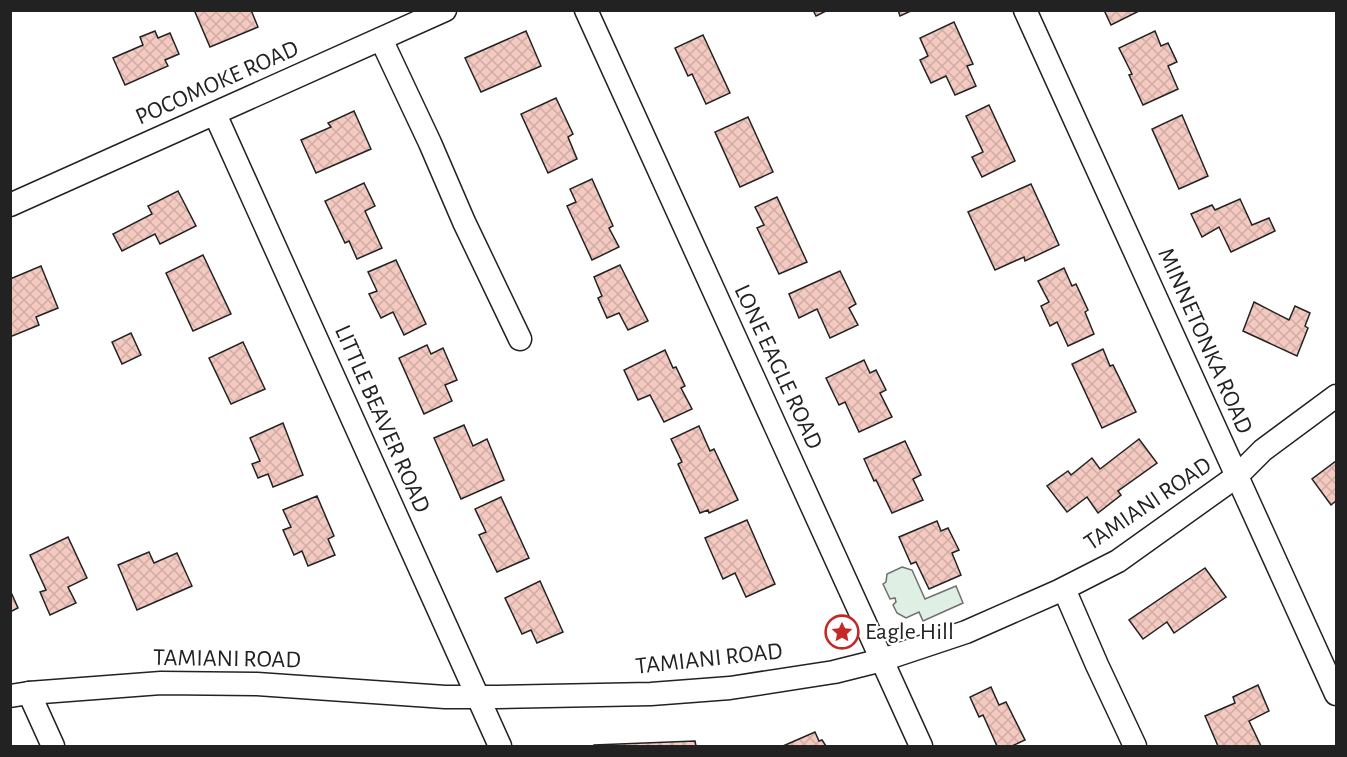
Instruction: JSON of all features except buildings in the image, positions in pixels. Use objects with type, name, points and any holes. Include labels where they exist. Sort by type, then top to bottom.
[{"type":"street","name":"POCOMOKE ROAD","points":[[10,205],[445,10]]},
{"type":"street","name":"LONE EAGLE ROAD","points":[[586,10],[921,747]]},
{"type":"street","name":"MINNETONKA ROAD","points":[[1025,10],[1336,694]]},
{"type":"street","points":[[381,39],[520,339]]},
{"type":"street","name":"LITTLE BEAVER ROAD","points":[[215,114],[500,747]]},
{"type":"street","name":"TAMIANI ROAD","points":[[20,695],[161,683],[256,684],[445,697],[651,694],[730,688],[834,672],[882,660],[966,632],[1064,589],[1118,561],[1237,476],[1263,450],[1336,396]]},
{"type":"street","points":[[1064,589],[1135,747]]},
{"type":"street","points":[[20,695],[53,747]]},
{"type":"green space","points":[[902,567],[912,570],[925,599],[956,586],[963,603],[923,621],[919,612],[906,618],[897,613],[893,605],[896,602],[895,598],[890,599],[883,584],[886,582],[887,574]]},
{"type":"place","name":"Eagle Hill","points":[[842,632]]}]
